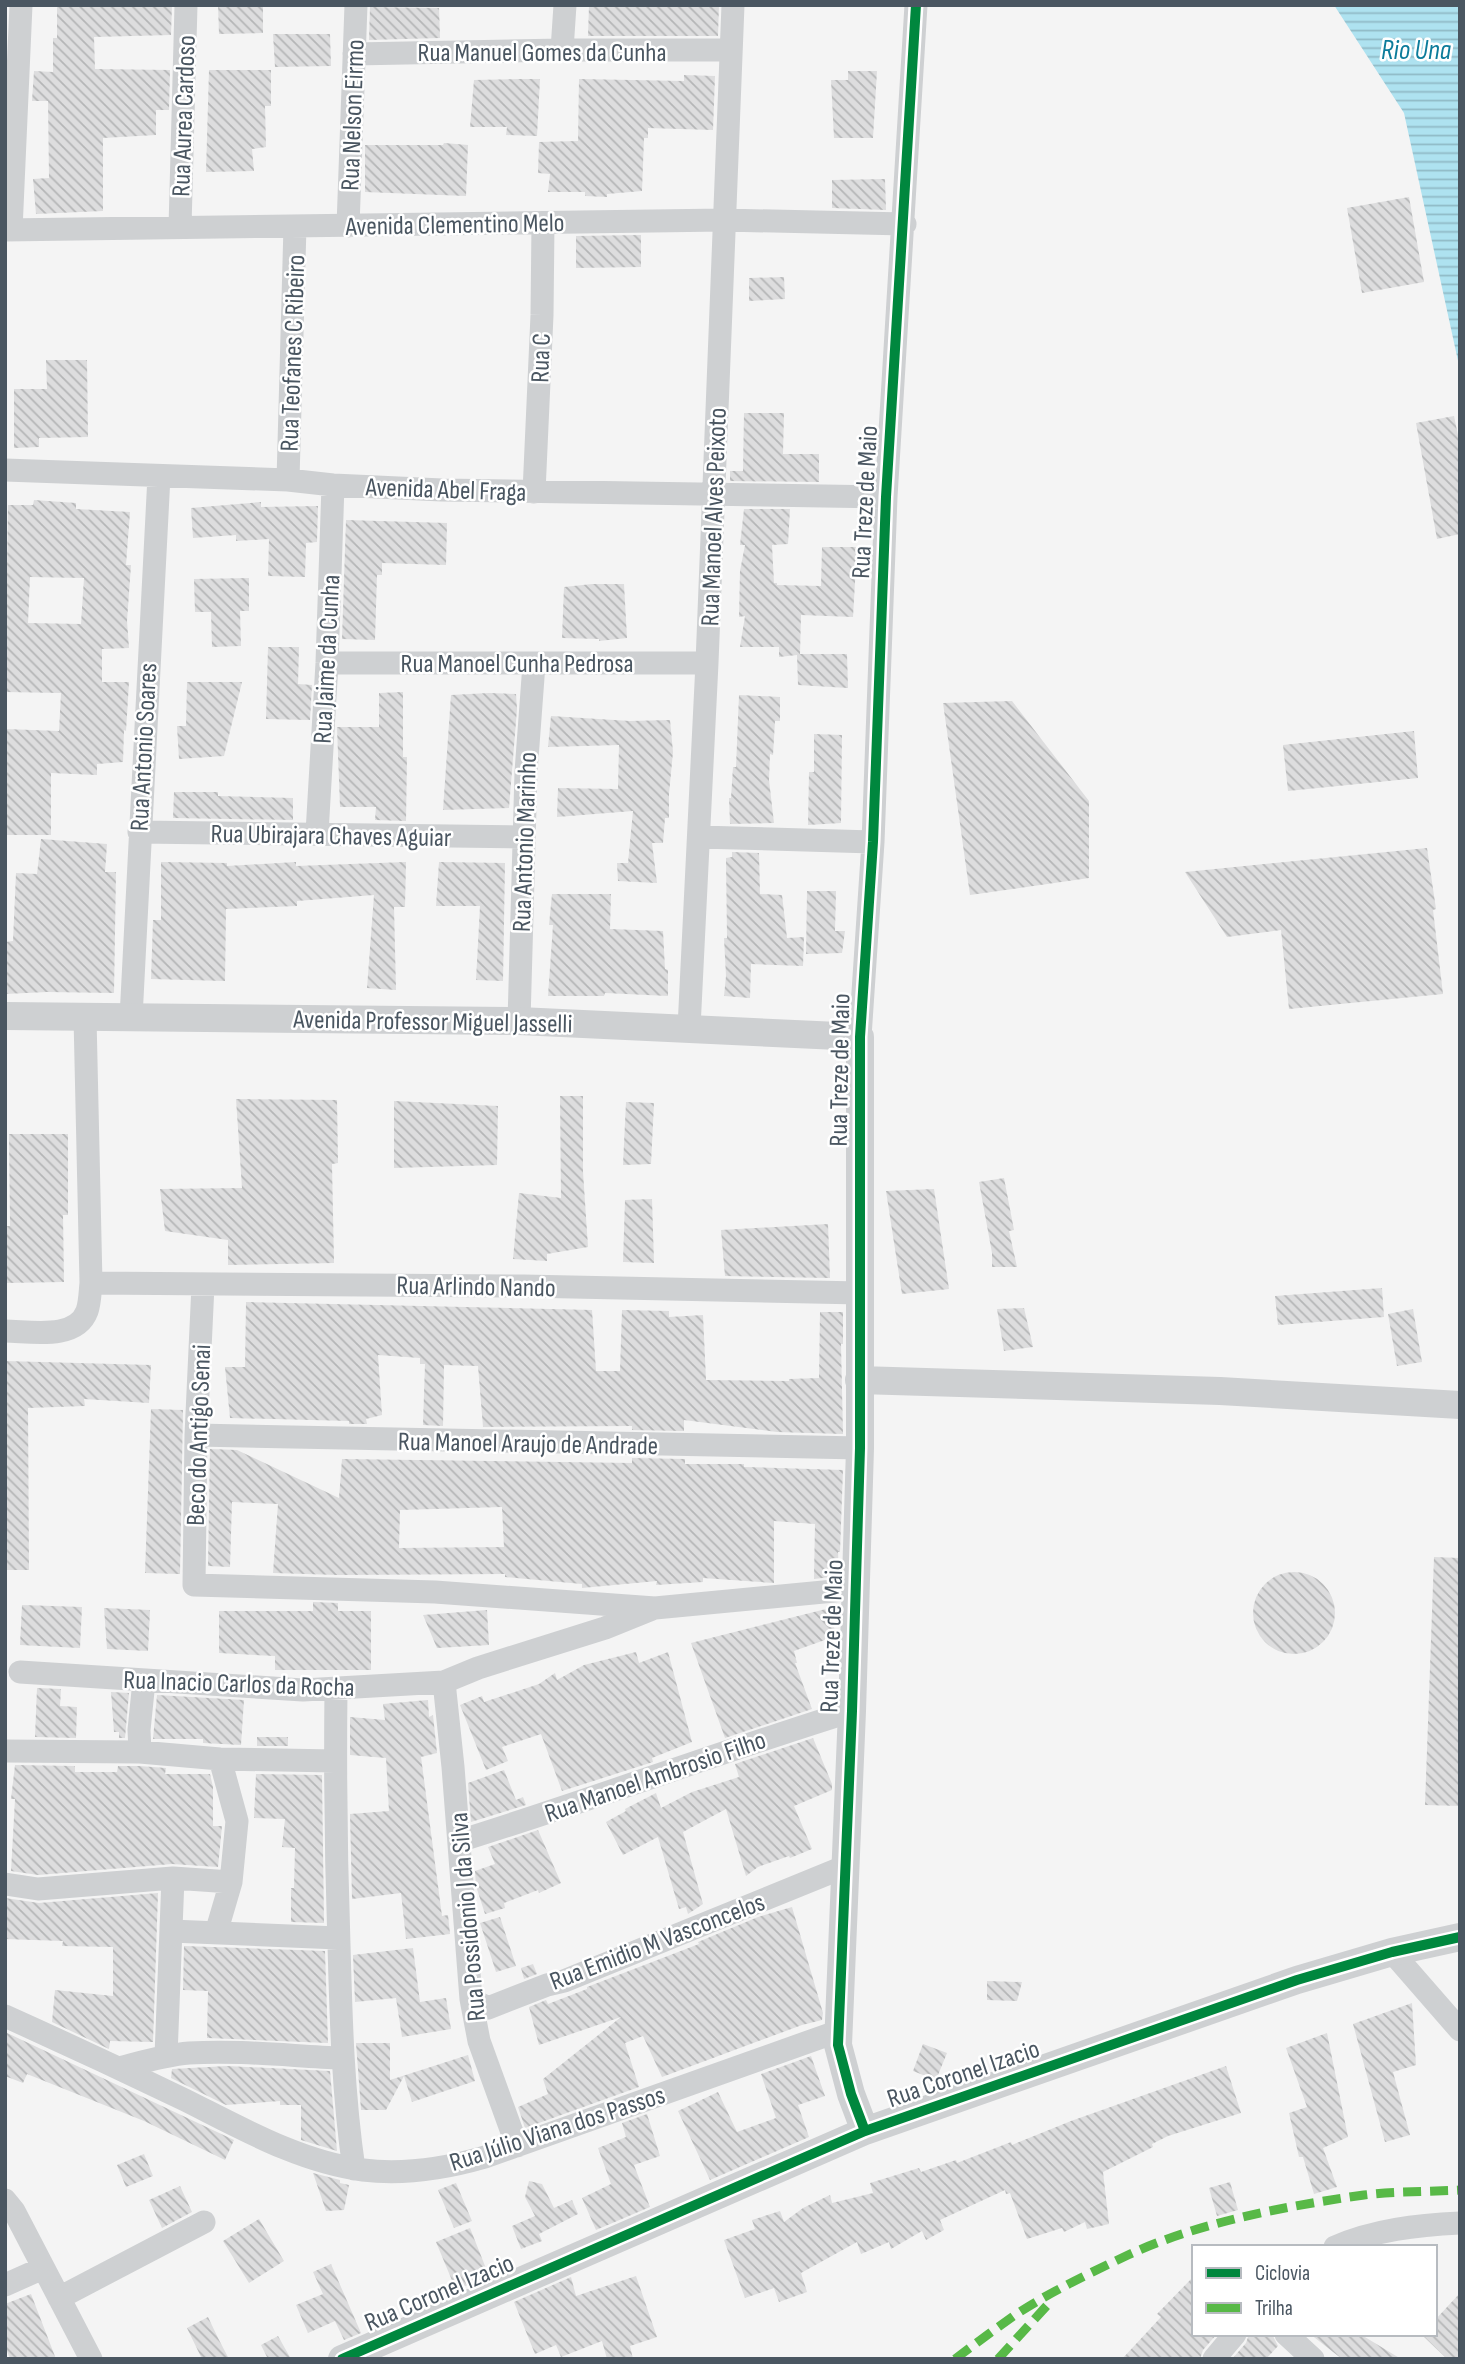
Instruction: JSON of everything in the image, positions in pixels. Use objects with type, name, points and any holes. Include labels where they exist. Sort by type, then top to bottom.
[{"type":"street","points":[[8,230],[21,5]]},
{"type":"street","name":"Rua Aurea Cardoso","points":[[180,227],[186,5]]},
{"type":"street","name":"Rua Nelson Eirmo","points":[[348,226],[356,5]]},
{"type":"street","points":[[562,50],[565,5]]},
{"type":"street","name":"Rua Manoel Alves Peixoto","points":[[689,1028],[707,663],[733,5]]},
{"type":"street","name":"Rua Treze de Maio","points":[[865,2131],[850,2094],[838,2045],[860,1448],[860,1037],[873,842],[886,497],[905,224],[916,5]]},
{"type":"street","name":"Rua Manuel Gomes da Cunha","points":[[354,54],[730,50]]},
{"type":"street","name":"Avenida Clementino Melo","points":[[8,230],[724,220],[905,224]]},
{"type":"street","name":"Rua C","points":[[534,492],[543,224]]},
{"type":"street","name":"Rua Teofanes C Ribeiro","points":[[288,480],[295,226]]},
{"type":"street","name":"Avenida Abel Fraga","points":[[5,470],[534,492],[886,497]]},
{"type":"street","name":"Rua Antonio Soares","points":[[131,1018],[159,476]]},
{"type":"street","name":"Rua Jaime da Cunha","points":[[317,833],[327,663],[333,485]]},
{"type":"street","name":"Rua Manoel Cunha Pedrosa","points":[[327,663],[707,663]]},
{"type":"street","name":"Rua Antonio Marinho","points":[[519,1021],[524,837],[534,664]]},
{"type":"street","name":"Rua Ubirajara Chaves Aguiar","points":[[139,832],[524,837]]},
{"type":"street","points":[[699,837],[873,842]]},
{"type":"street","name":"Avenida Professor Miguel Jasselli","points":[[5,1016],[519,1021],[860,1037]]},
{"type":"street","points":[[5,1331],[58,1332],[75,1326],[84,1318],[88,1309],[90,1283],[85,1017]]},
{"type":"street","name":"Rua Arlindo Nando","points":[[90,1283],[511,1286],[861,1293]]},
{"type":"street","name":"Beco do Antigo Senai","points":[[194,1585],[196,1435],[203,1285]]},
{"type":"street","points":[[859,1380],[1220,1391],[1460,1405]]},
{"type":"street","name":"Rua Manoel Araujo de Andrade","points":[[196,1435],[860,1448]]},
{"type":"street","name":"Rua Inacio Carlos da Rocha","points":[[194,1585],[435,1592],[654,1608],[855,1589]]},
{"type":"street","name":"Rua Inacio Carlos da Rocha","points":[[20,1672],[275,1689],[336,1689],[444,1682],[478,1668],[605,1628],[654,1608]]},
{"type":"street","points":[[140,1752],[139,1730],[145,1681]]},
{"type":"street","name":"Rua Possidonio J da Silva","points":[[444,1682],[471,1999],[480,2041],[516,2146]]},
{"type":"street","points":[[336,1689],[335,1761],[342,2058],[354,2169]]},
{"type":"street","name":"Rua Manoel Ambrosio Filho","points":[[459,1841],[576,1804],[726,1750],[852,1711]]},
{"type":"street","points":[[5,1751],[140,1752],[220,1759],[335,1761]]},
{"type":"street","points":[[216,1933],[231,1882],[237,1821],[220,1759]]},
{"type":"street","name":"Rua Emidio M Vasconcelos","points":[[471,1999],[488,2008],[564,1981],[844,1867]]},
{"type":"street","points":[[5,1884],[38,1889],[173,1878],[231,1882]]},
{"type":"street","points":[[166,2056],[173,1878]]},
{"type":"street","points":[[171,1931],[338,1938]]},
{"type":"street","name":"Rua Coronel Izacio","points":[[342,2359],[865,2131],[1297,1980],[1392,1952],[1460,1937]]},
{"type":"street","points":[[1392,1952],[1460,2030]]},
{"type":"street","name":"Rua Júlio Viana dos Passos","points":[[5,2016],[291,2150],[354,2169],[383,2171],[415,2171],[461,2164],[839,2031]]},
{"type":"street","points":[[119,2068],[166,2056],[224,2053],[342,2058]]},
{"type":"street","points":[[10,2205],[91,2359]]},
{"type":"street","points":[[60,2298],[204,2222]]},
{"type":"street","points":[[1340,2245],[1360,2236],[1425,2224],[1460,2223]]},
{"type":"street","points":[[5,2285],[43,2268]]},
{"type":"street","points":[[1214,2359],[1233,2336]]},
{"type":"street","points":[[1288,2336],[1313,2359]]},
{"type":"water","name":"Rio Una","points":[[1334,5],[1460,5],[1460,370],[1404,113]]},
{"type":"building","points":[[57,5],[172,5],[171,35],[94,37],[95,69],[170,70],[169,110],[156,110],[156,135],[103,138],[103,211],[36,214],[33,179],[49,178],[48,101],[32,101],[34,71],[53,72]]},
{"type":"building","points":[[218,5],[263,5],[263,33],[219,34]]},
{"type":"building","points":[[589,5],[719,5],[718,36],[588,36]]},
{"type":"building","points":[[370,7],[439,8],[440,38],[369,40]]},
{"type":"building","points":[[273,34],[330,34],[331,66],[275,67]]},
{"type":"building","points":[[209,70],[271,70],[271,106],[265,106],[266,147],[252,149],[254,171],[206,172]]},
{"type":"building","points":[[848,71],[877,71],[873,138],[834,138],[831,80],[848,80]]},
{"type":"building","points":[[684,75],[715,76],[713,130],[648,128],[648,138],[644,138],[642,191],[607,194],[607,197],[585,196],[585,192],[548,192],[550,174],[538,173],[539,142],[578,141],[579,79],[684,81]]},
{"type":"building","points":[[540,79],[537,136],[506,135],[507,127],[470,127],[474,80]]},
{"type":"building","points":[[365,145],[468,145],[466,196],[365,192]]},
{"type":"building","points":[[885,179],[886,210],[832,208],[832,180]]},
{"type":"building","points":[[1409,197],[1424,282],[1362,293],[1347,208]]},
{"type":"building","points":[[641,235],[641,267],[576,268],[576,236]]},
{"type":"building","points":[[784,277],[785,299],[749,301],[749,278]]},
{"type":"building","points":[[46,360],[87,360],[88,437],[39,438],[39,447],[14,448],[14,389],[47,389]]},
{"type":"building","points":[[744,413],[784,413],[783,454],[819,454],[819,482],[730,481],[730,471],[743,471]]},
{"type":"building","points":[[1454,416],[1460,445],[1460,534],[1437,539],[1416,423]]},
{"type":"building","points":[[34,500],[76,503],[76,509],[130,512],[126,565],[131,565],[127,621],[129,648],[102,649],[102,682],[129,682],[126,731],[124,730],[123,762],[97,764],[97,775],[51,773],[51,835],[5,835],[5,729],[59,731],[61,693],[5,692],[8,505],[33,505]],"holes":[[[30,577],[84,578],[81,624],[28,623]]]},
{"type":"building","points":[[261,502],[261,507],[318,506],[317,542],[306,543],[305,577],[268,576],[269,539],[236,541],[236,535],[193,538],[191,508]]},
{"type":"building","points":[[744,509],[790,509],[788,544],[772,545],[774,583],[777,585],[821,586],[822,547],[857,547],[853,617],[801,615],[800,654],[847,654],[848,688],[798,685],[797,655],[779,657],[779,647],[740,647],[745,616],[739,617],[740,571],[745,545],[740,545]]},
{"type":"building","points":[[346,520],[447,523],[446,565],[382,563],[382,575],[377,575],[375,640],[342,639]]},
{"type":"building","points":[[249,578],[249,611],[240,611],[241,646],[212,647],[211,612],[195,612],[194,579]]},
{"type":"building","points":[[624,584],[627,638],[599,641],[562,638],[564,587]]},
{"type":"building","points":[[268,647],[299,647],[298,684],[312,685],[310,720],[266,719]]},
{"type":"building","points":[[187,682],[242,682],[224,756],[179,759],[177,726],[186,726]]},
{"type":"building","points":[[403,692],[403,757],[407,757],[406,821],[375,820],[376,807],[340,807],[337,727],[379,727],[379,693]]},
{"type":"building","points":[[516,694],[509,808],[443,810],[451,695]]},
{"type":"building","points":[[739,695],[780,697],[780,721],[775,721],[773,755],[770,754],[769,780],[774,823],[730,824],[729,798],[733,767],[736,767]]},
{"type":"building","points":[[1012,701],[1089,801],[1089,878],[970,895],[943,703]]},
{"type":"building","points":[[551,716],[630,721],[670,720],[673,752],[669,818],[665,818],[663,843],[652,843],[657,883],[618,881],[617,863],[628,863],[633,811],[557,817],[558,788],[618,789],[619,745],[548,747]]},
{"type":"building","points":[[1414,731],[1418,778],[1288,791],[1283,745]]},
{"type":"building","points":[[814,734],[842,735],[841,823],[808,825],[809,772],[814,772]]},
{"type":"building","points":[[174,792],[218,792],[218,796],[293,798],[293,820],[173,818]]},
{"type":"building","points":[[41,839],[107,844],[105,872],[116,872],[114,993],[5,994],[5,942],[13,941],[16,873],[37,874]]},
{"type":"building","points":[[1427,848],[1436,909],[1433,910],[1443,994],[1289,1009],[1281,930],[1227,937],[1185,872]]},
{"type":"building","points":[[732,852],[759,853],[760,894],[782,895],[787,938],[804,937],[803,966],[751,964],[750,998],[724,996],[724,938],[727,938],[726,858],[732,857]]},
{"type":"building","points":[[161,862],[227,863],[227,866],[296,862],[296,866],[406,862],[405,907],[394,907],[396,990],[367,988],[374,895],[297,901],[297,906],[226,909],[225,981],[151,979],[153,920],[161,920]]},
{"type":"building","points":[[439,862],[505,863],[503,981],[476,980],[480,906],[436,906]]},
{"type":"building","points":[[807,891],[836,891],[835,931],[845,931],[842,953],[806,954]]},
{"type":"building","points":[[552,894],[611,894],[610,929],[663,931],[668,996],[605,993],[604,996],[548,996],[553,925],[549,925]]},
{"type":"building","points":[[560,1096],[583,1096],[583,1172],[588,1247],[547,1254],[547,1261],[513,1259],[519,1193],[561,1198]]},
{"type":"building","points":[[236,1099],[337,1100],[338,1163],[332,1164],[334,1263],[228,1265],[228,1240],[165,1231],[160,1189],[242,1188]]},
{"type":"building","points":[[394,1101],[498,1106],[497,1165],[394,1168]]},
{"type":"building","points":[[626,1102],[654,1103],[651,1164],[623,1165]]},
{"type":"building","points":[[9,1134],[68,1134],[68,1215],[63,1215],[64,1282],[6,1283],[5,1226],[10,1226]]},
{"type":"building","points":[[1004,1178],[1014,1230],[1009,1231],[1017,1267],[992,1267],[992,1253],[979,1182]]},
{"type":"building","points":[[934,1189],[949,1289],[902,1294],[886,1191]]},
{"type":"building","points":[[652,1199],[654,1263],[623,1262],[625,1200]]},
{"type":"building","points":[[828,1224],[830,1278],[725,1276],[721,1230]]},
{"type":"building","points":[[1382,1288],[1384,1317],[1278,1325],[1275,1296]]},
{"type":"building","points":[[246,1302],[592,1310],[596,1371],[620,1371],[622,1310],[669,1311],[669,1317],[703,1315],[706,1380],[789,1381],[819,1378],[820,1312],[843,1312],[843,1434],[777,1432],[684,1420],[684,1431],[632,1430],[632,1426],[483,1427],[478,1366],[444,1365],[443,1426],[423,1425],[425,1364],[420,1364],[420,1358],[378,1355],[382,1415],[366,1419],[367,1424],[349,1424],[349,1421],[230,1418],[225,1367],[245,1367]]},
{"type":"building","points":[[1024,1308],[1033,1347],[1004,1351],[997,1309]]},
{"type":"building","points":[[1413,1309],[1422,1362],[1397,1366],[1388,1314]]},
{"type":"building","points":[[5,1361],[151,1365],[149,1403],[84,1399],[85,1406],[28,1408],[29,1570],[5,1570]]},
{"type":"building","points":[[151,1409],[183,1410],[180,1574],[145,1573]]},
{"type":"building","points":[[210,1449],[237,1450],[339,1498],[342,1459],[632,1463],[632,1458],[685,1459],[685,1464],[744,1464],[744,1467],[843,1470],[839,1576],[814,1579],[815,1524],[774,1521],[774,1583],[703,1578],[703,1582],[656,1585],[657,1581],[582,1588],[582,1584],[505,1577],[505,1574],[273,1573],[278,1504],[232,1502],[230,1567],[208,1566]],"holes":[[[502,1507],[504,1547],[399,1548],[400,1510]]]},
{"type":"building","points":[[1434,1557],[1460,1558],[1460,1806],[1425,1805]]},
{"type":"building","points":[[1294,1572],[1310,1575],[1323,1584],[1332,1597],[1335,1613],[1332,1629],[1323,1642],[1310,1651],[1294,1654],[1278,1651],[1265,1642],[1256,1629],[1253,1613],[1256,1597],[1265,1584],[1278,1575]]},
{"type":"building","points":[[313,1602],[338,1603],[338,1611],[371,1611],[371,1670],[275,1670],[275,1656],[219,1653],[219,1611],[313,1611]]},
{"type":"building","points":[[22,1605],[82,1607],[80,1648],[20,1645]]},
{"type":"building","points":[[104,1608],[150,1610],[148,1651],[107,1649]]},
{"type":"building","points":[[830,1608],[836,1636],[794,1651],[795,1663],[812,1709],[725,1738],[691,1643]]},
{"type":"building","points":[[487,1610],[489,1645],[437,1648],[423,1615]]},
{"type":"building","points":[[636,1652],[639,1663],[668,1652],[692,1742],[652,1758],[653,1762],[562,1791],[541,1734],[502,1747],[508,1761],[486,1770],[460,1705],[482,1696],[484,1702],[539,1684],[555,1673],[557,1680],[584,1665]]},
{"type":"building","points":[[37,1688],[61,1689],[60,1706],[77,1707],[76,1738],[35,1737]]},
{"type":"building","points":[[111,1692],[129,1693],[125,1738],[119,1738],[119,1732],[114,1732]]},
{"type":"building","points":[[157,1695],[244,1700],[241,1745],[203,1743],[203,1739],[153,1739]]},
{"type":"building","points":[[428,1700],[429,1717],[433,1715],[437,1753],[421,1757],[442,1916],[448,1915],[450,1934],[406,1939],[401,1893],[352,1899],[350,1814],[389,1811],[386,1758],[350,1755],[350,1717],[385,1720],[383,1704]]},
{"type":"building","points":[[257,1737],[288,1737],[288,1746],[257,1746]]},
{"type":"building","points":[[813,1738],[832,1790],[794,1806],[812,1849],[758,1867],[746,1876],[726,1809],[683,1832],[703,1904],[688,1914],[686,1907],[679,1909],[658,1837],[623,1855],[606,1822],[656,1793],[661,1808],[692,1792],[739,1777],[735,1764]]},
{"type":"building","points":[[15,1765],[75,1766],[75,1772],[117,1772],[118,1766],[139,1766],[166,1768],[165,1774],[210,1774],[213,1787],[213,1826],[222,1826],[218,1867],[172,1864],[38,1875],[11,1871],[15,1799],[11,1799]]},
{"type":"building","points":[[504,1770],[516,1800],[523,1797],[526,1805],[471,1822],[468,1783]]},
{"type":"building","points":[[256,1774],[322,1775],[324,1923],[291,1922],[295,1848],[282,1847],[285,1819],[254,1818]]},
{"type":"building","points":[[538,1830],[561,1883],[539,1893],[538,1890],[504,1903],[505,1908],[485,1914],[476,1886],[475,1871],[495,1864],[488,1847]]},
{"type":"building","points":[[158,1893],[153,2042],[110,2041],[109,2049],[52,2022],[55,1990],[113,1996],[113,1947],[62,1946],[63,1941],[5,1939],[5,1898],[39,1903]]},
{"type":"building","points":[[792,1907],[823,2013],[822,2020],[662,2077],[643,2036],[625,2043],[639,2087],[525,2128],[518,2107],[548,2094],[543,2079],[621,2017],[539,2045],[529,2007],[546,2000],[548,2004],[699,1944],[698,1942],[758,1917]]},
{"type":"building","points":[[500,1917],[516,1966],[496,1972],[480,1923]]},
{"type":"building","points":[[184,1946],[325,1951],[328,2043],[207,2038],[208,1991],[183,1990]]},
{"type":"building","points":[[413,1948],[420,2002],[446,1998],[451,2029],[402,2037],[396,1998],[355,2002],[353,1955]]},
{"type":"building","points":[[533,1964],[537,1974],[524,1979],[521,1968]]},
{"type":"building","points":[[987,1981],[1022,1982],[1017,2001],[987,2000]]},
{"type":"building","points":[[1412,2003],[1416,2065],[1393,2072],[1410,2135],[1385,2142],[1353,2024]]},
{"type":"building","points":[[5,2032],[234,2140],[225,2160],[144,2121],[27,2074],[23,2083],[5,2076]]},
{"type":"building","points":[[1327,2033],[1348,2137],[1323,2148],[1337,2187],[1314,2194],[1303,2157],[1299,2157],[1289,2113],[1307,2107],[1286,2048]]},
{"type":"building","points":[[356,2043],[390,2043],[390,2080],[468,2055],[475,2081],[412,2102],[404,2076],[386,2110],[361,2110]]},
{"type":"building","points":[[923,2044],[947,2053],[936,2080],[913,2071]]},
{"type":"building","points":[[811,2056],[825,2096],[798,2105],[809,2137],[710,2180],[678,2111],[718,2092],[737,2132],[776,2118],[761,2074]]},
{"type":"building","points":[[227,2066],[330,2071],[337,2151],[301,2140],[301,2105],[280,2105],[280,2101],[226,2105],[171,2078],[172,2069]]},
{"type":"building","points":[[1226,2066],[1241,2113],[1168,2136],[1152,2144],[1153,2147],[1103,2172],[1109,2224],[1087,2229],[1085,2222],[1064,2232],[1062,2228],[1027,2239],[1010,2193],[1006,2194],[1005,2190],[940,2220],[944,2230],[926,2240],[922,2231],[891,2249],[889,2242],[861,2254],[857,2242],[801,2273],[807,2292],[779,2302],[774,2288],[745,2298],[724,2240],[755,2229],[752,2220],[780,2211],[784,2222],[803,2208],[830,2195],[832,2203],[873,2193],[870,2183],[919,2168],[921,2172],[956,2160],[957,2163],[1011,2142],[1012,2145]]},
{"type":"building","points":[[647,2114],[660,2156],[634,2165],[650,2207],[596,2230],[582,2198],[611,2184],[598,2148],[626,2137],[622,2123]]},
{"type":"building","points":[[144,2154],[153,2176],[126,2187],[117,2165]]},
{"type":"building","points":[[313,2173],[349,2185],[344,2210],[326,2211]]},
{"type":"building","points":[[529,2181],[542,2184],[554,2208],[572,2200],[578,2214],[539,2234],[542,2241],[521,2249],[512,2226],[535,2216],[525,2197]]},
{"type":"building","points":[[1230,2182],[1238,2210],[1217,2216],[1209,2188]]},
{"type":"building","points":[[456,2183],[472,2221],[454,2228],[438,2190]]},
{"type":"building","points":[[180,2186],[192,2212],[162,2228],[149,2200]]},
{"type":"building","points":[[259,2219],[284,2261],[249,2283],[223,2241]]},
{"type":"building","points":[[470,2228],[489,2276],[456,2290],[436,2242]]},
{"type":"building","points":[[331,2264],[361,2333],[344,2340],[335,2321],[308,2333],[296,2305],[323,2294],[313,2272]]},
{"type":"building","points":[[636,2276],[657,2337],[630,2346],[633,2359],[607,2359],[602,2341],[561,2357],[556,2345],[535,2354],[514,2302],[571,2277],[576,2296]]},
{"type":"building","points":[[1192,2278],[1192,2336],[1215,2336],[1203,2350],[1200,2359],[1122,2359],[1161,2317],[1157,2314]]},
{"type":"building","points":[[1460,2293],[1460,2359],[1447,2359],[1423,2336],[1437,2336],[1437,2318]]},
{"type":"building","points":[[31,2294],[56,2359],[10,2359],[5,2346],[5,2304]]},
{"type":"building","points":[[208,2317],[229,2359],[202,2359],[187,2328]]},
{"type":"building","points":[[278,2336],[291,2359],[268,2359],[261,2345]]},
{"type":"building","points":[[1248,2336],[1273,2336],[1278,2346],[1266,2359],[1232,2359],[1246,2343]]},
{"type":"building","points":[[1313,2336],[1363,2336],[1401,2359],[1342,2359]]},
{"type":"marked path","points":[[955,2359],[1015,2315],[1056,2291],[1128,2255],[1184,2233],[1274,2210],[1334,2199],[1388,2193],[1460,2190]]},
{"type":"marked path","points":[[998,2359],[1052,2300]]},
{"type":"cycle path","points":[[865,2131],[851,2094],[838,2045],[860,1448],[860,1037],[873,842],[886,497],[916,5]]},
{"type":"cycle path","points":[[342,2359],[865,2131],[1297,1980],[1392,1952],[1460,1937]]}]
